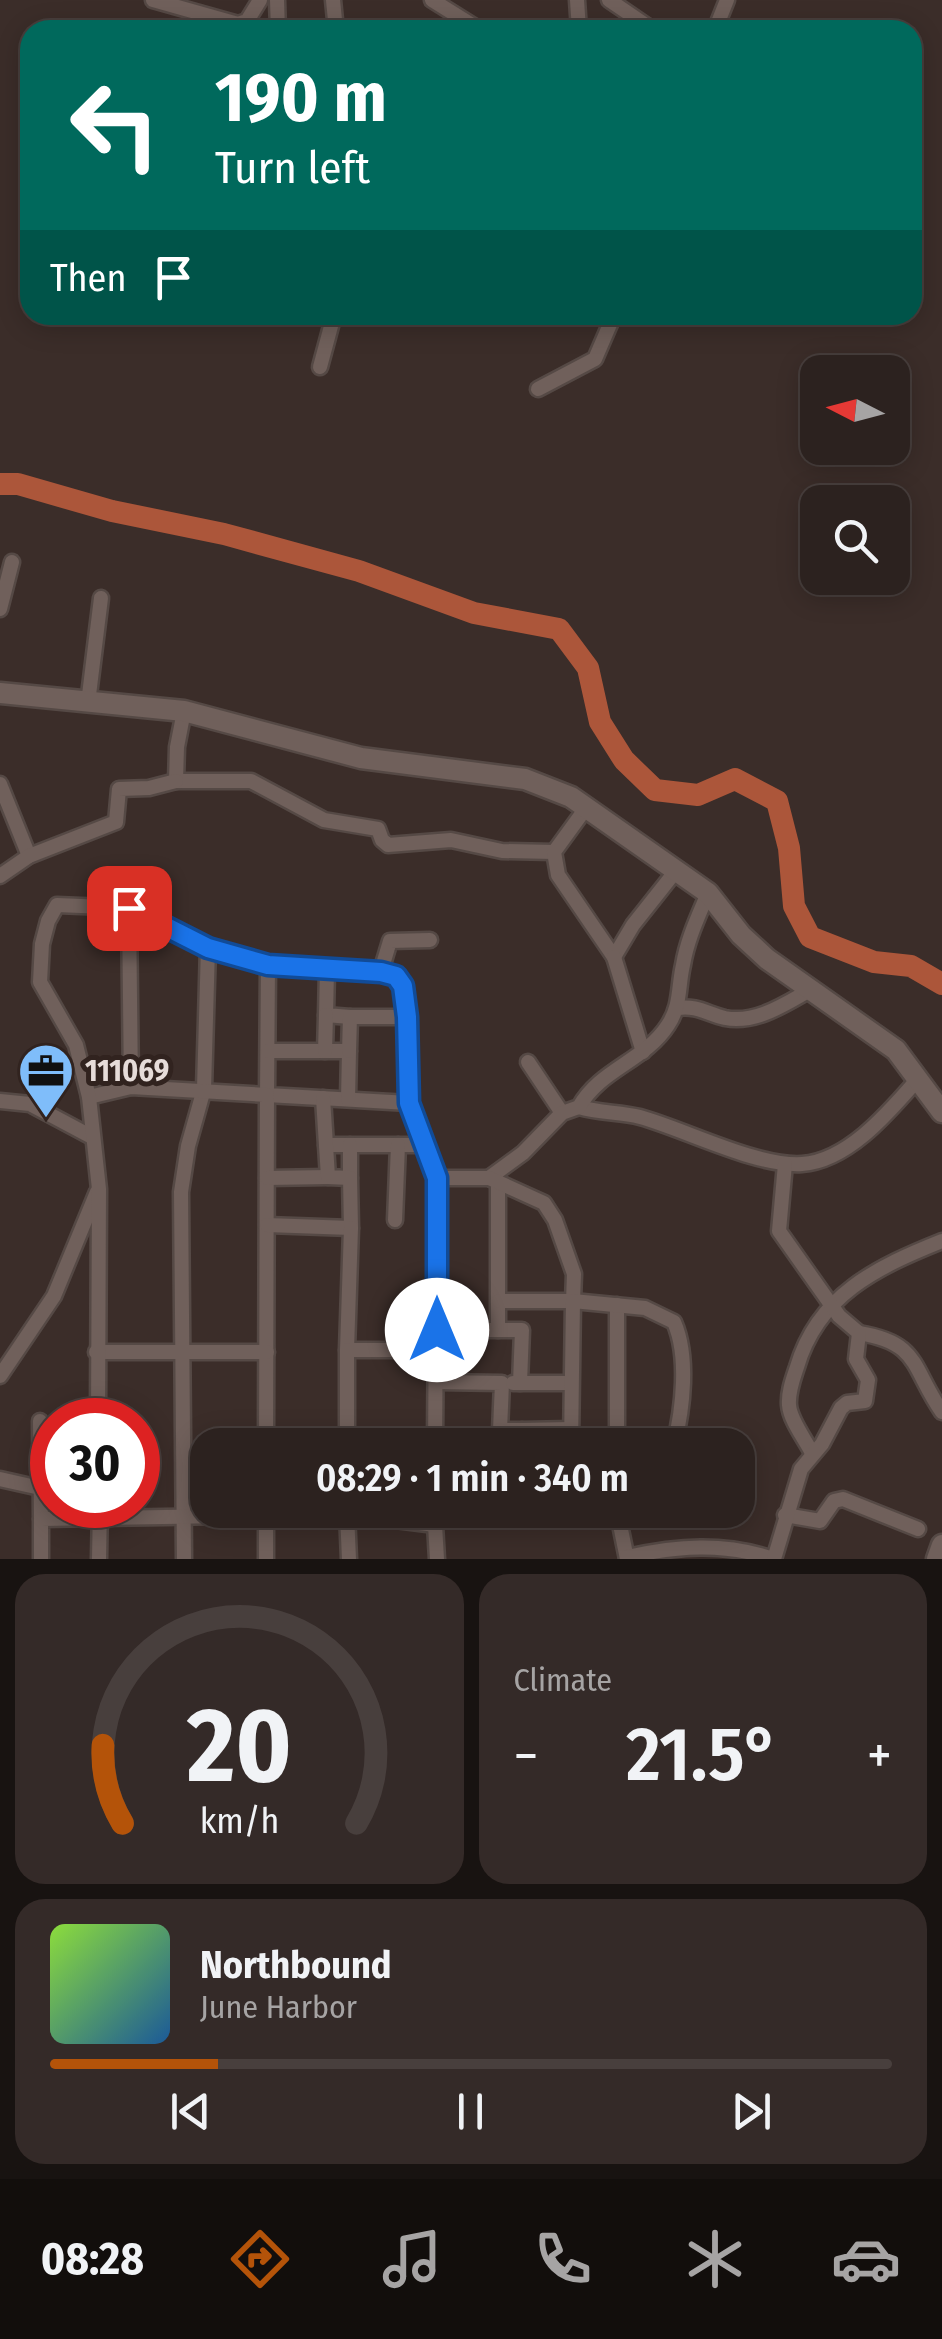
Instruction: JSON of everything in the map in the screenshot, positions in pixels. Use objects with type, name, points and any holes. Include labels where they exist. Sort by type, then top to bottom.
[{"type":"street","points":[[153,0],[228,20]]},
{"type":"street","points":[[432,0],[464,20]]},
{"type":"street","points":[[608,0],[638,20]]},
{"type":"street","points":[[320,367],[331,325]]},
{"type":"street","points":[[538,389],[595,358],[610,325]]},
{"type":"street","points":[[0,609],[12,562]]},
{"type":"street","points":[[88,703],[101,598]]},
{"type":"street","points":[[0,693],[184,711],[361,758],[525,779],[571,797],[708,893],[766,960],[896,1050],[942,1112]]},
{"type":"street","points":[[176,781],[176,747],[184,711]]},
{"type":"street","points":[[0,876],[29,856],[116,822],[119,790],[176,781],[251,782],[324,820],[378,829],[388,844],[451,840],[502,852],[554,852]]},
{"type":"street","points":[[0,784],[29,856]]},
{"type":"street","points":[[586,808],[554,852],[558,874],[614,957],[643,1052]]},
{"type":"street","points":[[614,957],[674,872]]},
{"type":"street","points":[[579,1108],[600,1079],[643,1052],[667,1028],[678,1008],[691,932],[708,893]]},
{"type":"street","points":[[97,1398],[98,1190],[89,1096],[76,1045],[40,982],[42,944],[57,905],[129,908],[208,948],[268,965],[396,976],[403,986],[407,1017],[409,1103],[437,1178],[436,1428]]},
{"type":"street","points":[[129,908],[131,1087]]},
{"type":"street","points":[[381,972],[390,941],[430,940]]},
{"type":"street","points":[[184,1559],[181,1192],[188,1146],[204,1089],[208,948]]},
{"type":"street","points":[[266,1428],[268,965]]},
{"type":"street","points":[[325,1051],[326,970]]},
{"type":"street","points":[[678,1008],[690,1006],[732,1018],[747,1017],[771,1012],[810,990]]},
{"type":"street","points":[[326,1015],[407,1017]]},
{"type":"street","points":[[348,1100],[350,1016]]},
{"type":"street","points":[[268,1051],[348,1052]]},
{"type":"street","points":[[528,1062],[562,1113]]},
{"type":"street","points":[[493,1180],[562,1113],[579,1108],[637,1116],[720,1146],[786,1164],[804,1164],[835,1153],[886,1116],[918,1080]]},
{"type":"street","points":[[89,1096],[131,1087],[409,1103]]},
{"type":"street","points":[[323,1098],[328,1176]]},
{"type":"street","points":[[0,1100],[30,1104],[92,1136]]},
{"type":"street","points":[[326,1145],[425,1145]]},
{"type":"street","points":[[347,1428],[350,1145]]},
{"type":"street","points":[[395,1220],[398,1145]]},
{"type":"street","points":[[786,1164],[780,1231],[839,1316],[859,1332],[896,1341],[908,1353],[942,1412]]},
{"type":"street","points":[[267,1178],[350,1178]]},
{"type":"street","points":[[437,1178],[493,1180],[544,1204],[556,1220],[574,1274],[570,1428]]},
{"type":"street","points":[[493,1180],[498,1330]]},
{"type":"street","points":[[0,1376],[54,1296],[98,1190]]},
{"type":"street","points":[[267,1225],[351,1228]]},
{"type":"street","points":[[812,1453],[788,1408],[804,1342],[830,1304],[868,1275],[942,1240]]},
{"type":"street","points":[[499,1301],[617,1305],[662,1314],[674,1322],[681,1338],[679,1428]]},
{"type":"street","points":[[520,1384],[521,1301]]},
{"type":"street","points":[[617,1305],[617,1428]]},
{"type":"street","points":[[437,1330],[522,1330]]},
{"type":"street","points":[[621,1528],[627,1558],[698,1546],[734,1548],[773,1559],[801,1468],[822,1444],[841,1408],[846,1403],[866,1399],[868,1380],[856,1358],[859,1332]]},
{"type":"street","points":[[347,1350],[438,1350]]},
{"type":"street","points":[[96,1352],[267,1352]]},
{"type":"street","points":[[438,1382],[571,1383]]},
{"type":"street","points":[[500,1428],[502,1383]]},
{"type":"street","points":[[0,1480],[30,1486]]},
{"type":"street","points":[[784,1515],[820,1521],[839,1498],[918,1529]]},
{"type":"street","points":[[160,1514],[190,1515]]},
{"type":"street","points":[[41,1528],[41,1559]]},
{"type":"street","points":[[99,1559],[100,1528]]},
{"type":"street","points":[[266,1528],[266,1559]]},
{"type":"street","points":[[348,1528],[349,1559]]},
{"type":"street","points":[[435,1528],[436,1559]]},
{"type":"street","points":[[937,1559],[942,1545]]},
{"type":"waterway","points":[[0,484],[18,484],[112,511],[224,534],[359,571],[474,613],[559,629],[588,668],[600,722],[624,760],[655,790],[698,795],[735,779],[777,801],[789,848],[794,906],[810,937],[874,962],[911,966],[942,984]]},
{"type":"place","name":"111069","points":[[46,1120]]},
{"type":"route","points":[[129,908],[208,948],[268,965],[396,976],[403,986],[407,1017],[409,1103],[437,1178],[437,1330]]}]
